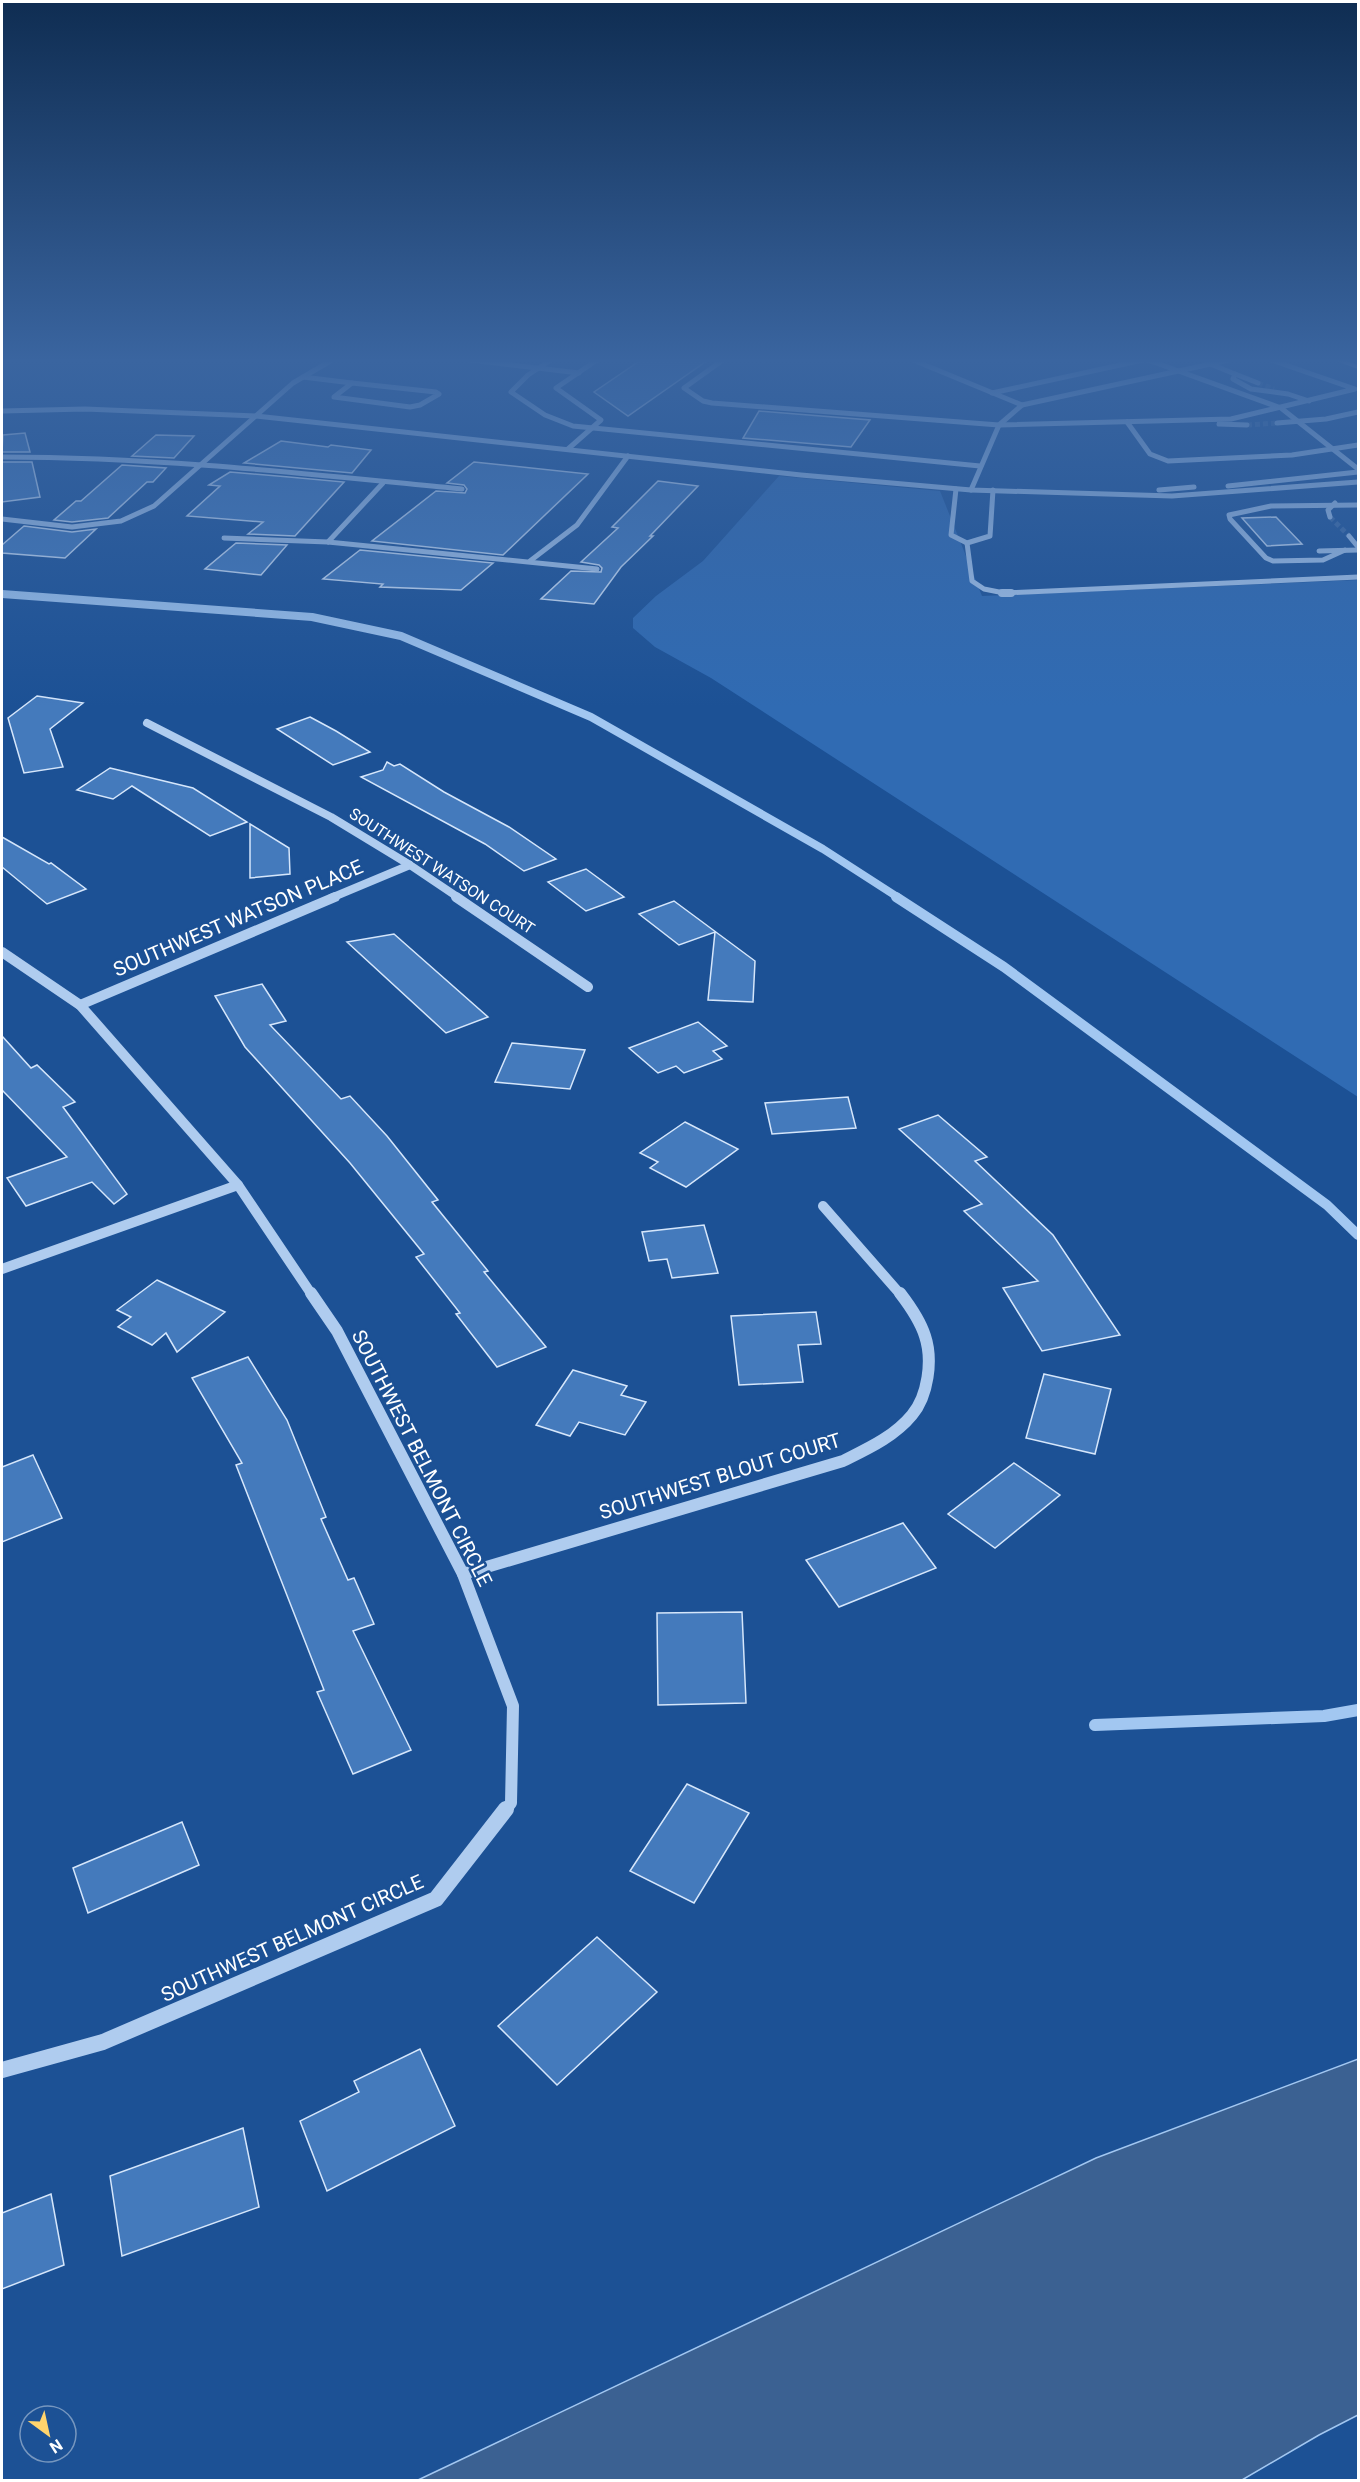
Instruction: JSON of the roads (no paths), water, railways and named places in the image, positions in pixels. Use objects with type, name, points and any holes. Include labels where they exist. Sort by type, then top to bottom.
[{"type":"street","points":[[2,519],[72,527],[121,520],[154,506],[187,476]]},
{"type":"street","points":[[318,476],[462,489]]},
{"type":"street","points":[[530,561],[577,525],[613,476]]},
{"type":"street","points":[[825,476],[971,490],[1133,493],[1172,496],[1359,482]]},
{"type":"street","points":[[971,490],[976,476]]},
{"type":"street","points":[[1133,493],[1241,485],[1318,476]]},
{"type":"street","points":[[328,542],[383,483]]},
{"type":"street","points":[[956,489],[951,535],[966,543],[990,536],[993,490]]},
{"type":"street","points":[[1345,550],[1323,560],[1273,561],[1266,558],[1229,515],[1253,509],[1335,503],[1359,505]]},
{"type":"street","points":[[1330,517],[1328,510],[1335,503]]},
{"type":"street","points":[[1348,536],[1359,548]]},
{"type":"street","points":[[224,538],[328,542],[597,569]]},
{"type":"street","points":[[966,543],[972,581],[984,589],[1005,593],[1359,577]]},
{"type":"street","points":[[1319,551],[1359,548]]},
{"type":"street","points":[[1292,562],[1307,579]]},
{"type":"street","name":"SOUTHWEST WATSON COURT","points":[[147,723],[331,817],[410,865],[588,987]]},
{"type":"street","name":"SOUTHWEST WATSON PLACE","points":[[80,1005],[410,865]]},
{"type":"street","name":"SOUTHWEST BELMONT CIRCLE","points":[[2,952],[80,1005],[238,1185],[337,1331],[462,1574],[513,1706],[511,1803],[436,1899],[103,2042],[2,2070]]},
{"type":"street","points":[[2,1269],[238,1185]]},
{"type":"street","name":"SOUTHWEST BLOUT COURT","points":[[462,1574],[843,1461],[870,1448],[912,1415],[923,1399],[927,1376],[928,1355],[925,1335],[912,1309],[823,1206]]},
{"type":"waterway","points":[[2,594],[312,617],[401,636],[591,717],[823,849],[899,898]]},
{"type":"waterway","points":[[896,897],[1004,967],[1327,1205],[1358,1235]]},
{"type":"waterway","points":[[1095,1725],[1324,1716],[1358,1710]]},
{"type":"tunnel","points":[[1330,517],[1349,536]]}]
